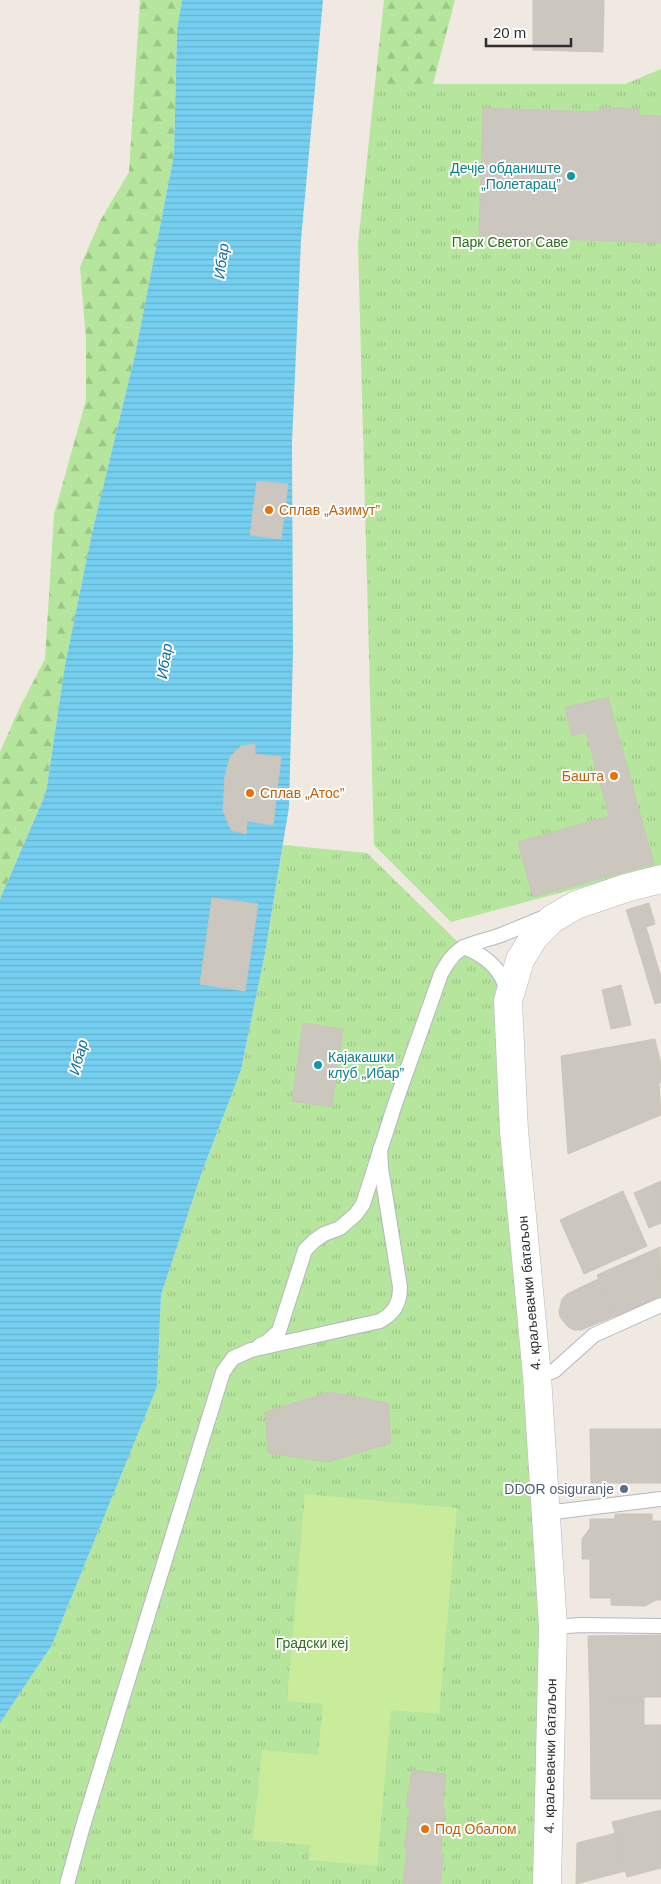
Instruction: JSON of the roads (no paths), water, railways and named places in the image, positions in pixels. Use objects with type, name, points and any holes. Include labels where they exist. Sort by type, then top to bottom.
[{"type":"street","name":"4. краљевачки батаљон","points":[[547,1884],[552,1627],[537,1376],[514,1131],[508,1001],[520,960],[534,937],[552,919],[576,905],[626,888],[661,879]]},
{"type":"lane","points":[[67,1884],[223,1372],[233,1358],[267,1342],[279,1330],[305,1250],[314,1240],[340,1228],[356,1214],[363,1204],[380,1149],[441,974],[448,960],[463,947],[478,940],[498,936],[576,905]]},
{"type":"lane","points":[[463,947],[477,952],[496,968],[506,989],[508,1001]]},
{"type":"lane","points":[[251,1350],[380,1321],[389,1316],[397,1307],[400,1287],[381,1168],[380,1149]]},
{"type":"lane","points":[[537,1376],[554,1370],[594,1335],[661,1305]]},
{"type":"lane","points":[[546,1513],[661,1499]]},
{"type":"lane","points":[[552,1627],[582,1625],[661,1626]]},
{"type":"water","name":"Ибар","points":[[182,0],[323,0],[301,240],[292,443],[293,653],[289,807],[265,953],[241,1070],[202,1172],[161,1295],[157,1387],[52,1645],[0,1723],[0,899],[46,793],[65,665],[92,533],[135,355],[174,155],[177,30]]},
{"type":"place","name":"Дечје обданиште „Полетарац”","points":[[571,176]]},
{"type":"place","name":"Сплав „Азимут”","points":[[269,510]]},
{"type":"place","name":"Башта","points":[[614,776]]},
{"type":"place","name":"Сплав „Атос”","points":[[250,793]]},
{"type":"place","name":"Кајакашки клуб „Ибар”","points":[[318,1065]]},
{"type":"place","name":"DDOR osiguranje","points":[[624,1489]]},
{"type":"place","name":"Под Обалом","points":[[425,1829]]},
{"type":"park label","name":"Парк Светог Саве","points":[[510,242]]},
{"type":"park label","name":"Градски кеј","points":[[312,1643]]}]
